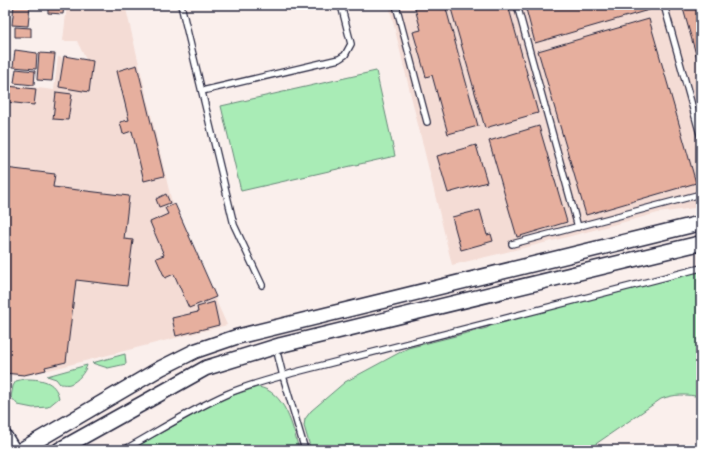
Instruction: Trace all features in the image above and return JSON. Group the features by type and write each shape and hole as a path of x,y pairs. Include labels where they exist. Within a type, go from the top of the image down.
{"street":[{"path":"21,450 161,368 195,351 236,337 701,223"},
{"path":"59,450 206,368 233,359 281,345 701,243"},
{"path":"5,437 13,450"}],"lane":[{"path":"181,5 234,225 262,285"},
{"path":"202,91 339,60 345,55 351,44 341,5"},
{"path":"396,5 427,122"},
{"path":"517,5 578,227"},
{"path":"664,5 701,138"},
{"path":"512,244 701,194"},
{"path":"124,450 202,406 229,394 283,376 701,268"},
{"path":"278,356 305,450"}],"shaded area":[{"path":"67,5 125,5 172,203 227,325 25,376 5,375 5,84 54,90 58,57 87,62 77,41 63,41"},
{"path":"389,5 701,5 701,207 658,213 452,265"}],"green space":[{"path":"376,71 395,156 241,191 221,106"},
{"path":"701,270 701,397 681,395 661,399 587,450 311,450 304,426 305,419 311,411 345,382 408,348 487,328 494,323"},
{"path":"125,354 126,364 108,368 92,363"},
{"path":"87,365 81,376 73,383 60,384 56,379 47,376"},
{"path":"36,379 50,384 54,387 59,398 48,407 33,408 18,405 11,397 13,386 16,381"},
{"path":"258,387 275,395 281,403 291,421 299,450 130,450 224,398"}],"building":[{"path":"14,5 30,5 28,26 12,25"},
{"path":"41,5 64,5 63,14 48,13 48,8 41,8"},
{"path":"414,5 445,5 478,126 448,134 432,75 426,77 413,32 421,30"},
{"path":"450,5 508,5 538,113 485,128"},
{"path":"525,5 650,5 652,9 535,43"},
{"path":"682,5 701,5 701,72"},
{"path":"649,19 696,183 586,215 538,51"},
{"path":"15,27 31,28 31,37 15,37"},
{"path":"15,50 37,53 36,69 13,67"},
{"path":"39,53 55,54 52,81 37,80"},
{"path":"64,56 93,61 89,92 59,87"},
{"path":"137,65 164,176 144,181 132,131 123,134 120,122 129,120 117,71"},
{"path":"16,69 35,71 34,85 14,83"},
{"path":"7,86 36,89 34,105 6,102"},
{"path":"56,92 72,94 68,120 53,119"},
{"path":"539,126 567,222 517,237 489,141"},
{"path":"476,145 487,182 448,193 437,156"},
{"path":"5,168 55,174 53,187 129,196 124,239 133,240 127,286 76,280 66,362 45,367 46,370 24,375 5,373"},
{"path":"166,194 170,203 159,207 156,199"},
{"path":"175,204 216,297 189,308 174,274 165,278 156,258 164,255 150,222 168,214 165,208"},
{"path":"480,210 487,235 491,234 493,241 461,250 452,217"},
{"path":"214,302 219,325 176,336 172,318 198,312 197,307"}]}
